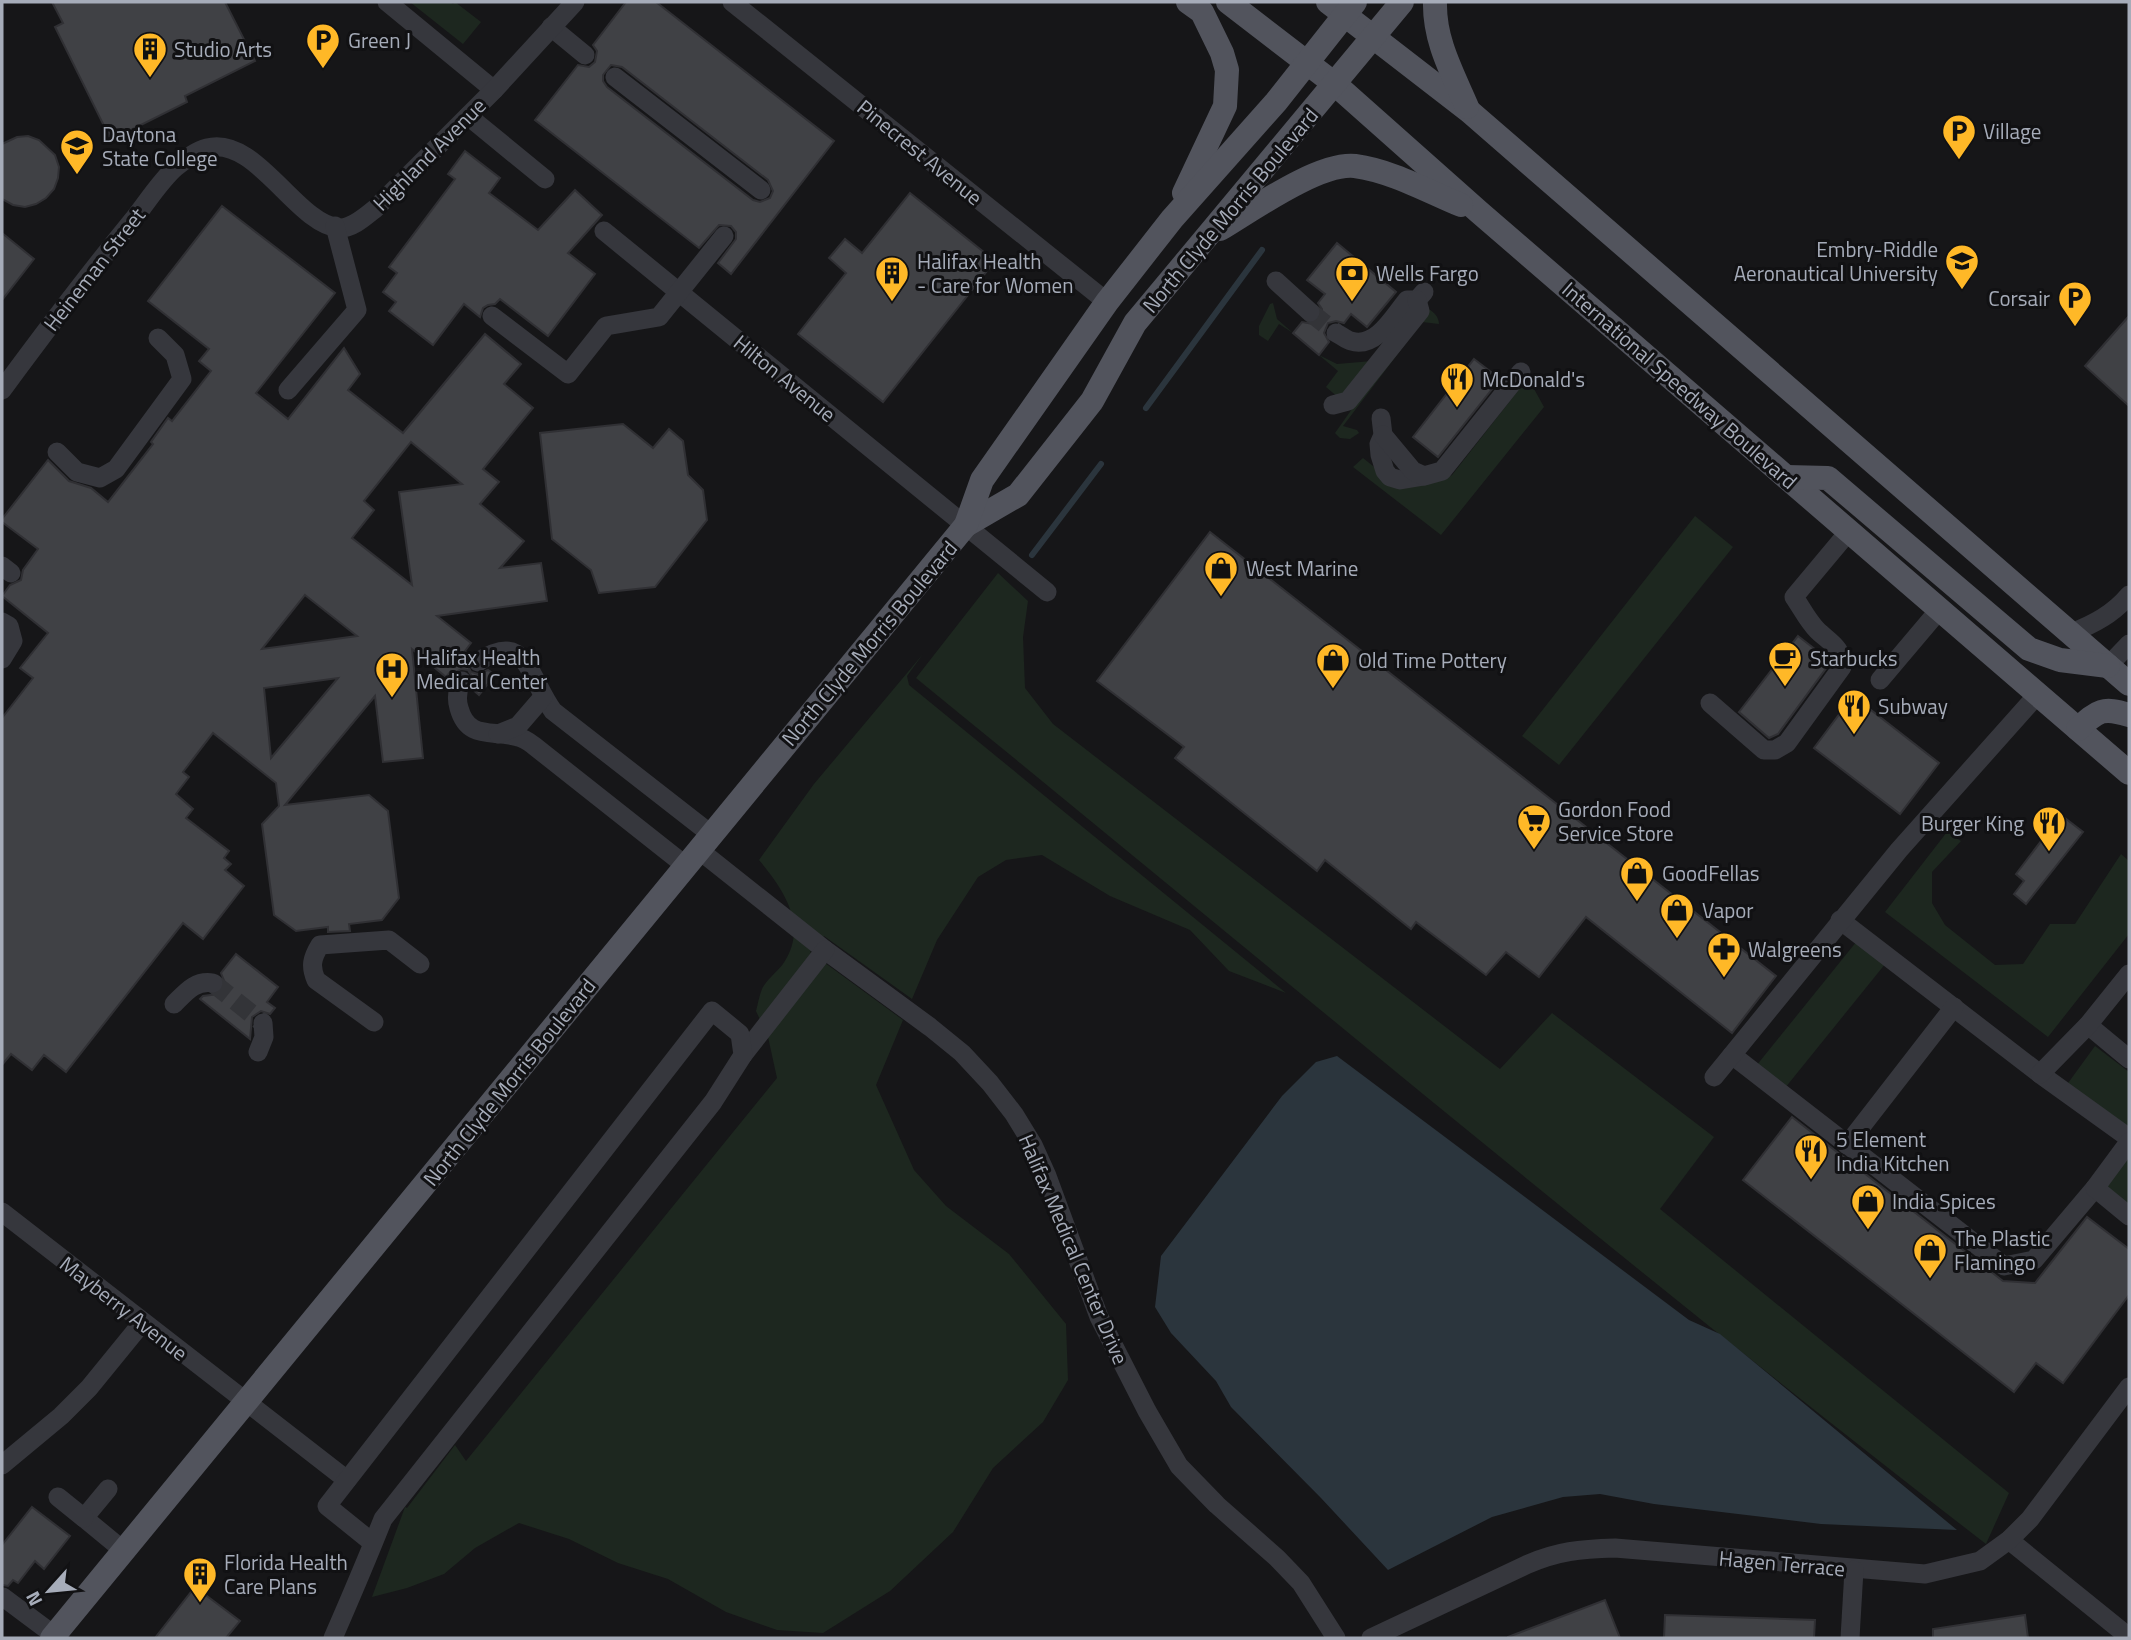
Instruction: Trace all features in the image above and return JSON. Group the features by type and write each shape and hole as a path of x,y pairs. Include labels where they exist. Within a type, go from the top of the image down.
{"main road":[{"path":"1172,219 1225,106 1227,70 1222,52 1202,12 1188,2"},
{"name":"International Speedway Boulevard","path":"1228,2 1336,85 1479,212 2129,773"},
{"name":"North Clyde Morris Boulevard","path":"966,525 1018,495 1092,401 1135,323 1204,238 1336,85 1402,2"},
{"path":"1435,2 1434,20 1440,43 1469,111"},
{"path":"1343,6 1374,36 1469,111 2129,684"},
{"name":"North Clyde Morris Boulevard","path":"57,1635 966,525 982,480 1107,302 1172,219 1307,64 1343,6"},
{"path":"1204,238 1312,174 1352,165 1383,172 1479,212"},
{"path":"1787,477 1828,478 2029,649 2060,660 2108,666"},
{"path":"2078,729 2093,714 2108,709 2129,715"}],"street":[{"path":"387,2 494,90"},
{"name":"Highland Avenue","path":"335,226 341,228 359,221 376,208 494,90 575,2"},
{"name":"Pinecrest Avenue","path":"732,2 1107,302"},
{"path":"551,27 585,55"},
{"path":"615,77 761,190"},
{"path":"468,116 545,178"},
{"name":"Heineman Street","path":"2,390 87,276 174,169 193,154 209,147 229,147 245,155 322,223 335,226"},
{"path":"288,390 358,310 335,226"},
{"name":"Hilton Avenue","path":"604,231 1047,592"},
{"path":"492,316 568,374 606,326 659,317 724,236"},
{"path":"1276,281 1310,312"},
{"path":"1333,405 1348,401 1420,311 1421,295 1407,300 1382,332 1367,341 1353,342 1336,333"},
{"path":"57,452 77,472 100,478 116,469 182,379 175,355 158,338"},
{"path":"1382,427 1413,471 1424,476 1442,471 1521,372"},
{"path":"1710,703 1764,750 1775,750 1787,743 1842,667 1843,659 1834,644 1816,629 1794,597 1850,530"},
{"path":"2071,633 2096,623 2119,607 2129,595"},
{"path":"1880,680 1940,609"},
{"path":"2,622 9,626 13,641 2,659"},
{"path":"2108,666 2129,644"},
{"path":"478,662 492,652 506,649 516,651 553,710 699,850"},
{"path":"462,681 457,701 466,725 478,732 519,737 699,850"},
{"path":"1714,1077 1899,850 2038,694"},
{"path":"497,734 518,726 543,697"},
{"name":"Halifax Medical Center Drive","path":"699,850 825,950 905,1007 962,1053 990,1083 1014,1114 1047,1177 1100,1317 1147,1411 1180,1466 1217,1505 1301,1583 1336,1638"},
{"path":"1732,1055 2004,1266 2034,1260 2095,1188 2129,1140 1840,920"},
{"path":"374,1022 316,980 312,971 312,957 320,945 389,940 420,964"},
{"path":"333,1638 383,1519 713,1102 743,1055 825,950"},
{"path":"2040,1074 2088,1025 2129,974"},
{"path":"174,1004 190,987 205,982 213,983"},
{"path":"1847,1145 1954,1007"},
{"path":"373,1543 327,1506 346,1480 712,1011 740,1034 743,1055"},
{"path":"258,1052 264,1037 263,1023"},
{"path":"2088,1025 2129,1059"},
{"path":"2095,1188 2129,1216"},
{"name":"Mayberry Avenue","path":"2,1212 346,1480"},
{"path":"2,1465 89,1388 142,1323"},
{"name":"Hagen Terrace","path":"1371,1638 1546,1556 1571,1549 1615,1548 1925,1574 1980,1561 2009,1540 2038,1510 2129,1387"},
{"path":"84,1518 108,1489"},
{"path":"58,1497 124,1551"},
{"path":"2009,1540 2129,1637"},
{"path":"1850,1638 1854,1570"},
{"path":"4,1597 57,1635"}],"shaded area":[{"path":"410,2 455,2 481,22 463,44"},
{"path":"1273,303 1277,319 1293,333 1279,324 1268,341 1259,335 1259,326"},
{"path":"1418,303 1435,314 1439,324 1422,322 1343,426 1359,433 1350,439 1340,438 1335,433 1352,409 1326,387 1338,371 1319,355 1337,364 1372,361"},
{"path":"1528,378 1544,407 1441,535 1353,467 1363,458 1378,470 1441,481 1452,475"},
{"path":"1695,516 1733,547 1559,765 1522,736"},
{"path":"998,573 1028,601 1023,637 1025,688 1053,724 1500,1069 1552,1013 1714,1137 1660,1209 2009,1493 1986,1544 1582,1223 916,678"},
{"path":"923,654 907,676 909,685 1286,993 1229,971 1190,930 1110,896 1042,855 1006,860 978,877 937,940 912,999 824,936 810,952 903,1020 876,1085 914,1170 946,1206 1009,1254 1066,1324 1068,1380 1043,1422 993,1468 953,1532 890,1591 823,1633 777,1630 726,1612 668,1579 618,1563 569,1539 519,1523 475,1548 444,1574 372,1597 405,1507 407,1508 455,1445 466,1461 777,1078 768,1037 756,1011 764,986 783,964 790,950 794,936 793,922 784,896 759,860 814,784"},
{"path":"1947,832 1961,841 1932,872 1932,903 1945,925 1995,965 2023,964 2050,924 2075,924 2121,854 2129,861 2129,934 2048,1037 1885,912"},
{"path":"1861,936 1890,958 1781,1093 1752,1071"},
{"path":"2095,1046 2129,1072 2129,1138 2063,1090"},
{"path":"1337,1056 1689,1320 1720,1334 1957,1530 1821,1524 1654,1504 1600,1494 1563,1497 1492,1517 1388,1570 1231,1407 1216,1381 1171,1333 1155,1307 1161,1256 1282,1096 1316,1062"},
{"path":"2129,1142 2129,1216 2095,1188"}],"building":[{"name":"Studio Arts","path":"52,2 225,2 255,61 185,96 187,102 111,140 55,27 63,23"},
{"path":"626,2 656,2 834,141 731,274 718,263 736,239 736,232 731,226 719,225 699,248 535,120 578,65 589,67 595,62 597,51 593,45","holes":["611,65 622,67 768,180 773,191 770,198 760,202 753,200 607,87 603,75"]},
{"path":"28,136 39,140 55,155 59,167 54,189 46,198 25,207 2,199 2,144 17,137"},
{"path":"465,151 500,178 489,193 538,230 575,190 602,215 568,253 595,274 548,336 500,299 483,308 480,317 464,304 433,345 389,311 396,302 383,292 397,273 389,267 455,179 448,174"},
{"name":"Halifax Health - Care for Women","path":"910,193 995,261 883,402 798,334 846,273 829,258 845,239 862,253"},
{"name":"Halifax Health Medical Center","path":"222,206 335,293 256,393 288,419 344,348 360,374 348,390 403,433 485,334 521,364 504,384 533,408 483,469 499,482 480,504 524,541 500,568 541,563 547,601 437,616 471,643 465,651 469,654 466,662 471,672 478,674 488,670 495,675 479,695 472,689 474,680 468,670 461,669 453,674 450,672 446,677 412,649 423,758 383,762 375,696 285,805 369,795 388,811 399,898 382,920 349,924 350,931 328,932 328,927 296,931 274,915 262,824 279,806 276,783 213,733 183,772 189,777 176,794 193,809 186,818 229,851 224,858 231,864 225,870 244,886 203,939 183,923 66,1072 44,1055 32,1070 11,1054 2,1065 2,718 33,678 20,668 48,633 2,596 10,585 21,580 23,570 38,549 2,522 2,519 48,460 69,481 91,488 108,502 153,444 151,442 168,418 172,421 211,371 199,361 209,349 148,301","holes":["411,442 462,484 399,492 412,585 352,538 374,510 364,501","305,595 357,636 262,649","338,678 271,758 264,688"]},
{"path":"2,233 34,259 2,300"},
{"name":"Wells Fargo","path":"1337,243 1396,292 1367,327 1351,314 1344,323 1328,323 1324,333 1329,342 1319,355 1293,333 1302,322 1313,324 1322,315 1318,303 1325,294 1307,280"},
{"path":"2129,316 2129,406 2085,366"},
{"name":"McDonald's","path":"1474,359 1500,379 1438,457 1413,437"},
{"path":"623,424 653,448 669,429 683,441 688,475 703,490 707,520 655,587 599,593 591,570 552,539 540,433"},
{"path":"1210,532 1776,976 1732,1033 1586,917 1539,977 1506,952 1486,975 1416,922 1411,929 1325,860 1317,871 1175,758 1184,747 1097,681"},
{"name":"Starbucks","path":"1798,636 1830,663 1778,734 1769,738 1739,712"},
{"path":"1853,696 1939,763 1900,814 1814,748"},
{"name":"Burger King","path":"2061,815 2083,832 2026,904 2014,894 2024,881 2016,874"},
{"path":"236,954 278,987 267,1002 275,1008 270,1014 261,1011 252,1017 250,1039 200,999 223,990 225,983 221,973"},
{"path":"1792,1117 2003,1281 2035,1283 2087,1217 2129,1249 2129,1295 2063,1383 2036,1363 2014,1392 1743,1180"},
{"path":"32,1507 70,1536 44,1569 35,1561 18,1583 13,1580 8,1586 2,1585 2,1545"},
{"name":"Florida Health Care Plans","path":"195,1587 240,1621 226,1638 155,1638"},
{"path":"1605,1600 1620,1638 1508,1638 1508,1637"},
{"path":"1665,1615 1815,1620 1814,1638 1664,1638"},
{"path":"2025,1615 2028,1638 1933,1638 1933,1629"}],"waterway":[{"path":"1146,408 1262,250"},
{"path":"1032,555 1101,464"}],"tunnel":[{"path":"1310,312 1336,333"},
{"path":"213,983 263,1023"}],"place":[{"name":"Green J","path":"323,70"},
{"name":"Studio Arts","path":"150,79"},
{"name":"Village","path":"1959,161"},
{"name":"Daytona State College","path":"77,176"},
{"name":"Embry-Riddle Aeronautical University","path":"1962,291"},
{"name":"Halifax Health - Care for Women","path":"892,303"},
{"name":"Wells Fargo","path":"1352,303"},
{"name":"Corsair","path":"2075,328"},
{"name":"McDonald's","path":"1457,409"},
{"name":"West Marine","path":"1221,598"},
{"name":"Starbucks","path":"1785,688"},
{"name":"Old Time Pottery","path":"1333,690"},
{"name":"Halifax Health Medical Center","path":"392,699"},
{"name":"Subway","path":"1854,736"},
{"name":"Gordon Food Service Store","path":"1534,851"},
{"name":"Burger King","path":"2049,853"},
{"name":"GoodFellas","path":"1637,903"},
{"name":"Vapor","path":"1677,940"},
{"name":"Walgreens","path":"1724,979"},
{"name":"5 Element India Kitchen","path":"1811,1181"},
{"name":"India Spices","path":"1868,1231"},
{"name":"The Plastic Flamingo","path":"1930,1280"},
{"name":"Florida Health Care Plans","path":"200,1604"}]}
